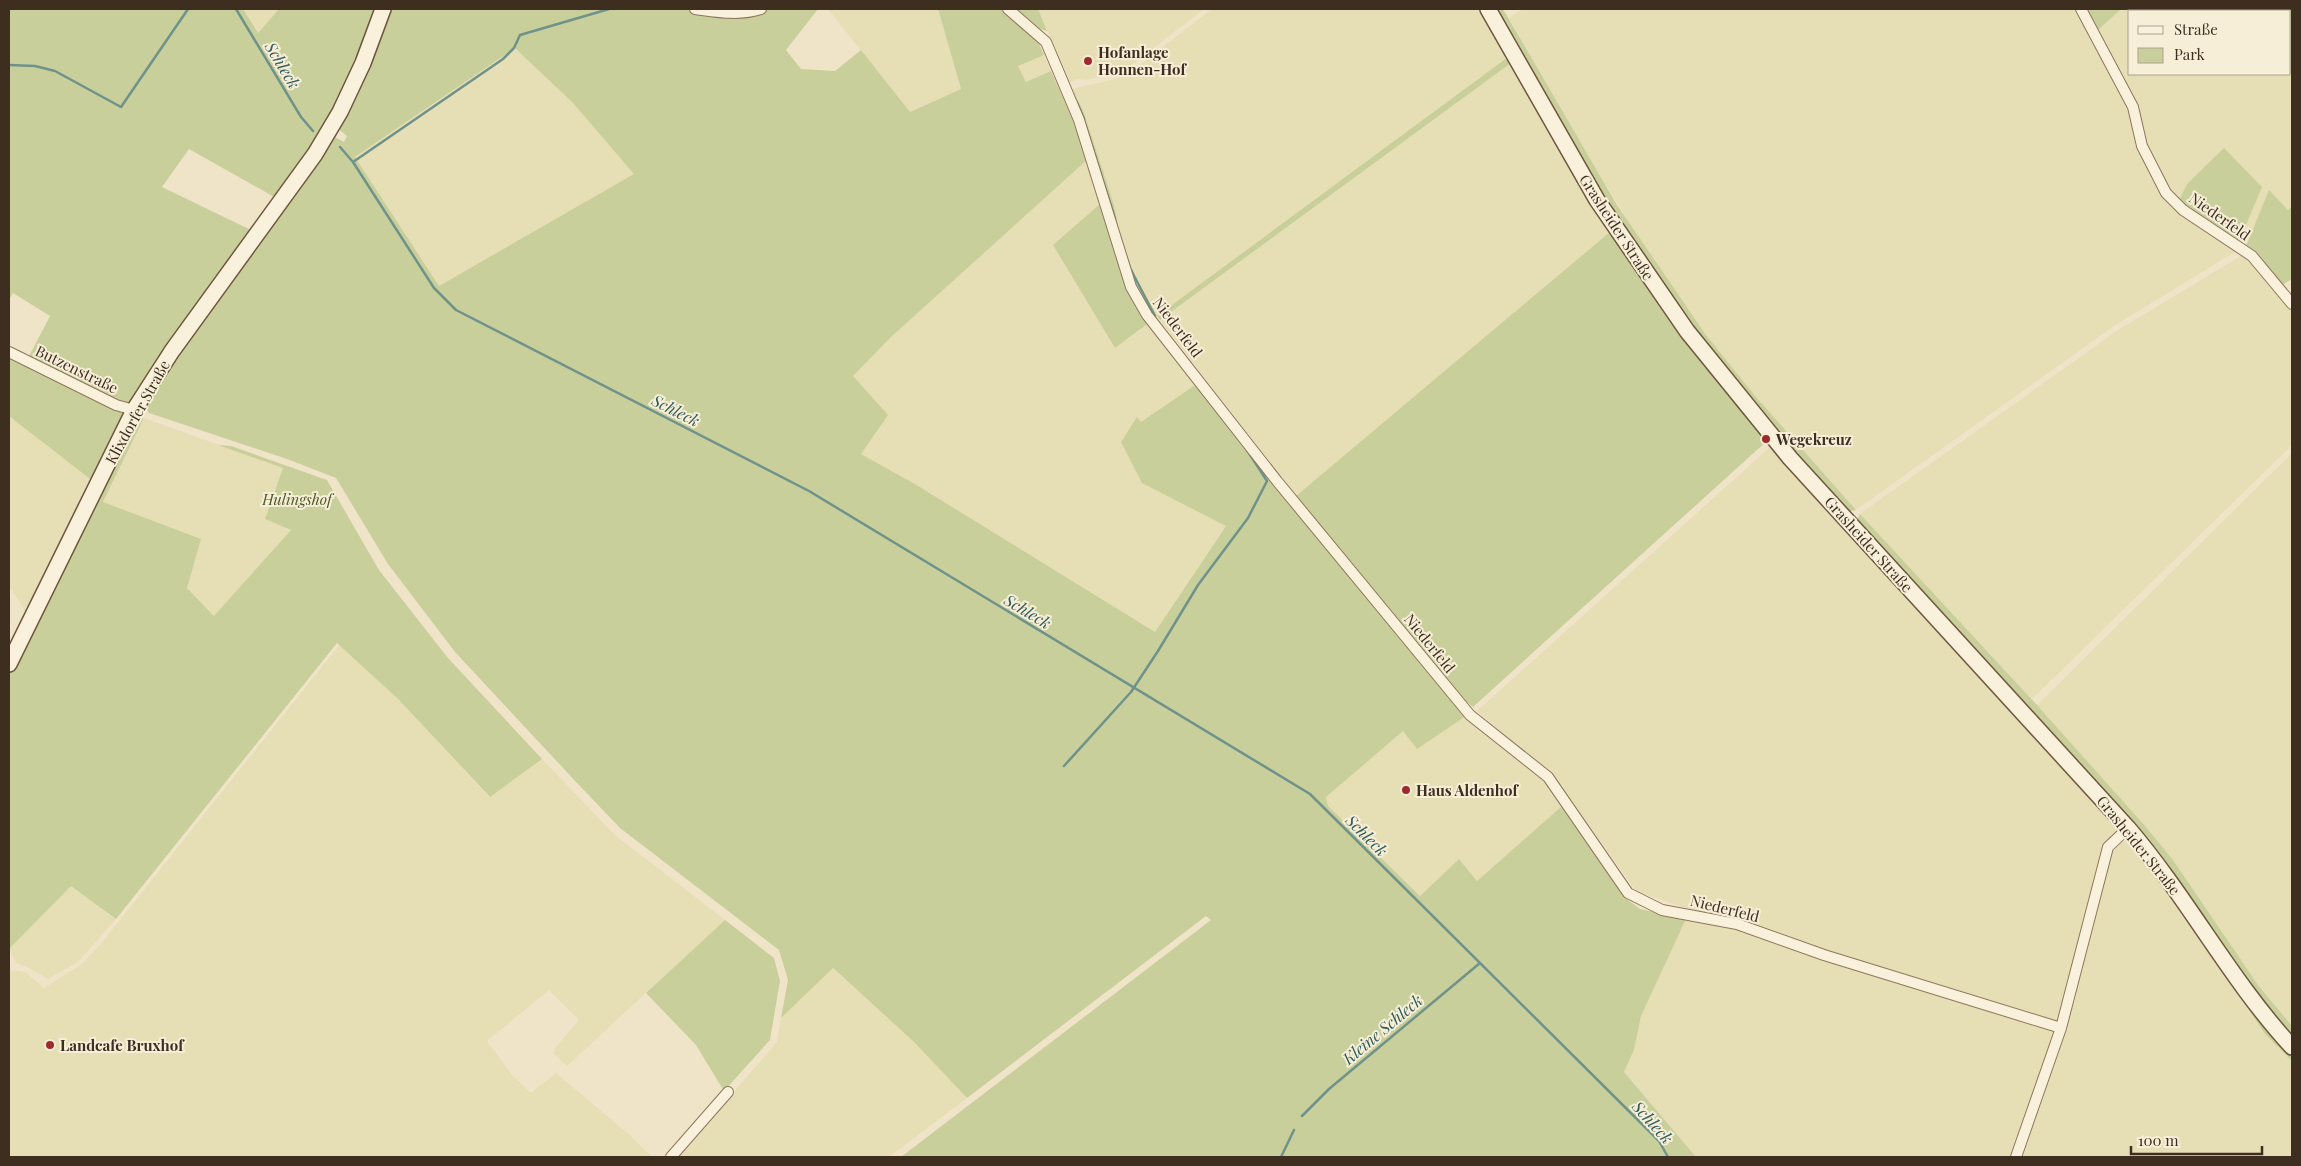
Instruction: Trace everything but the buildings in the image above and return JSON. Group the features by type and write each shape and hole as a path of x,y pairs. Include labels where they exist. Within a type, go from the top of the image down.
{"street":[{"name":"Klixdorfer Straße","path":"9,664 134,410 172,351 315,154 340,112 363,63 383,9"},
{"path":"696,9 726,14 761,9"},
{"name":"Niederfeld","path":"1008,9 1046,42 1079,120 1131,288 1147,315 1277,481 1470,715 1548,777 1628,893 1662,910 1737,924 1824,955 2061,1028"},
{"name":"Grasheider Straße","path":"1488,9 1597,200 1687,331 1790,458 2128,828 2169,879 2252,1001 2292,1047"},
{"name":"Niederfeld","path":"2081,9 2133,107 2142,146 2166,192 2183,210 2252,256 2292,304"},
{"name":"Butzenstraße","path":"9,352 116,406 134,410"},
{"path":"2016,1157 2061,1028 2108,847 2128,828"},
{"path":"671,1157 728,1092"}],"shaded area":[{"path":"243,9 279,9 258,33"},
{"path":"828,9 938,9 961,89 910,112"},
{"path":"1038,9 1204,9 1130,66 1111,75 1086,80 1078,79 1069,83"},
{"path":"1212,9 1481,9 1508,57 1157,316 1138,282 1121,241 1114,205 1083,110 1072,89 1115,79 1133,70"},
{"path":"1522,9 2077,9 2130,107 2163,193 2238,250 2114,326 1856,510 1756,397 1706,335 1640,240 1576,137 1509,18"},
{"path":"2121,9 2227,9 2128,10 2128,75 2291,74 2292,206 2288,210 2269,191 2246,246 2179,201 2169,191 2156,169 2097,31"},
{"path":"516,48 573,103 635,174 439,286 355,157"},
{"path":"1044,55 1051,71 1026,82 1018,65"},
{"path":"1511,63 1592,206 1611,232 1296,496 1160,320"},
{"path":"1087,160 1100,204 1053,245 1115,348 1150,322 1198,383 1141,423 1137,417 1121,442 1226,526 1155,632 915,484 861,454 853,376 891,337"},
{"path":"2244,254 2292,307 2292,445 2032,699 1860,514 2118,330"},
{"path":"9,416 90,479 25,611 9,585"},
{"name":"Hulingshof","path":"144,418 283,468 265,519 291,530 215,616 187,588 201,539 103,503"},
{"path":"1770,447 2120,831 2114,837 2060,1023 1822,949 1737,918 1691,910 1636,891 1553,775 1477,711"},
{"path":"2292,453 2292,1026 2249,973 2173,860 2037,705"},
{"path":"340,644 398,699 489,797 542,759 615,835 725,920 567,1066 554,1054 555,1048 579,1020 549,990 487,1041 512,1075 531,1093 556,1073 632,1137 652,1157 9,1157 9,970 25,972 44,988 82,964 100,945"},
{"name":"Haus Aldenhof","path":"1466,716 1544,780 1562,806 1477,881 1459,859 1420,896 1328,806 1325,797 1403,730"},
{"path":"2128,840 2176,901 2265,1034 2292,1061 2292,1157 2019,1157 2111,850 2116,844"},
{"path":"71,885 116,919 78,962 48,979 27,967 17,964 9,949"},
{"path":"1686,919 1736,928 2058,1031 2012,1157 1696,1157 1624,1072 1634,1050 1641,1016"},
{"path":"832,968 915,1043 967,1098 889,1157 675,1157 777,1042 781,1018"}],"green space":[{"path":"9,9 243,9 258,33 279,9 378,9 371,31 324,131 344,142 347,136 336,127 388,9 681,9 726,16 751,15 770,9 818,9 786,50 801,69 835,71 861,50 910,112 961,89 938,9 1001,9 1037,39 1044,55 1018,66 1026,82 1051,71 1072,118 1087,160 891,337 853,376 888,415 861,454 915,484 1155,632 1226,526 1142,483 1121,442 1137,417 1141,422 1198,383 1245,442 1267,476 1466,716 1417,749 1403,731 1326,797 1328,806 1420,896 1459,859 1477,881 1562,806 1623,896 1640,909 1686,919 1641,1016 1634,1050 1624,1072 1696,1157 901,1157 1211,920 1206,916 967,1098 915,1043 833,968 781,1018 788,980 779,950 620,828 577,783 455,652 388,564 336,478 287,459 149,413 142,405 125,405 29,356 50,316 13,293 9,300","holes":["515,48 573,103 634,174 439,286 355,157","189,149 276,198 251,230 162,187"]},
{"path":"1014,9 1038,9 1047,31 1037,28"},
{"path":"1481,9 1485,9 1580,177 1768,440 1473,707 1457,694 1296,496 1610,232 1592,206 1511,63 1160,320 1157,316 1508,57"},
{"path":"1492,9 1503,9 1617,205 1706,335 1756,397 1856,510 1847,512 1738,392 1608,211"},
{"path":"2085,9 2121,9 2097,31"},
{"path":"2292,9 2292,76 2291,10 2228,10"},
{"path":"1072,89 1083,110 1114,205 1121,241 1138,282 1157,316 1153,318 1135,285 1068,90"},
{"path":"2224,148 2262,187 2240,239 2235,241 2179,201 2187,184"},
{"path":"2269,190 2288,210 2292,206 2292,279 2282,285 2246,246"},
{"path":"1100,204 1129,288 1150,322 1115,348 1053,245"},
{"path":"9,355 122,412 125,418 9,654 9,644 90,479 9,416"},
{"path":"144,418 103,502 201,539 187,588 214,616 291,530 265,519 283,468 218,445 231,446 327,480 379,570 448,658 542,759 490,797 398,699 337,643 116,919 71,886 9,949 9,676 132,423"},
{"path":"1860,514 2037,705 2146,827 2173,860 2258,985 2292,1026 2292,1041 2273,1020 2175,880 1855,524"},
{"path":"2176,901 2292,1052 2292,1061 2265,1034"},
{"path":"725,920 774,958 780,981 770,1040 724,1091 696,1045 646,993"}],"waterway":[{"path":"9,65 35,66 55,71 121,107 188,9"},
{"name":"Schleck","path":"236,9 301,117 313,131"},
{"path":"353,162 503,59 514,48 520,35 609,9"},
{"path":"1077,103 1084,119"},
{"path":"1086,127 1115,219"},
{"name":"Schleck","path":"340,147 353,162 434,288 456,310 809,491 1310,794 1659,1141 1668,1157"},
{"path":"1131,270 1155,316"},
{"path":"1064,766 1131,692 1198,585 1248,518 1267,481 1247,450"},
{"name":"Kleine Schleck","path":"1302,1116 1329,1089 1480,963"},
{"name":"Kleine Schleck","path":"1281,1157 1294,1130"}],"place":[{"name":"Hofanlage Honnen-Hof","path":"1088,61"},
{"name":"Wegekreuz","path":"1766,439"},
{"name":"Haus Aldenhof","path":"1406,790"},
{"name":"Landcafe Bruxhof","path":"50,1045"}]}
